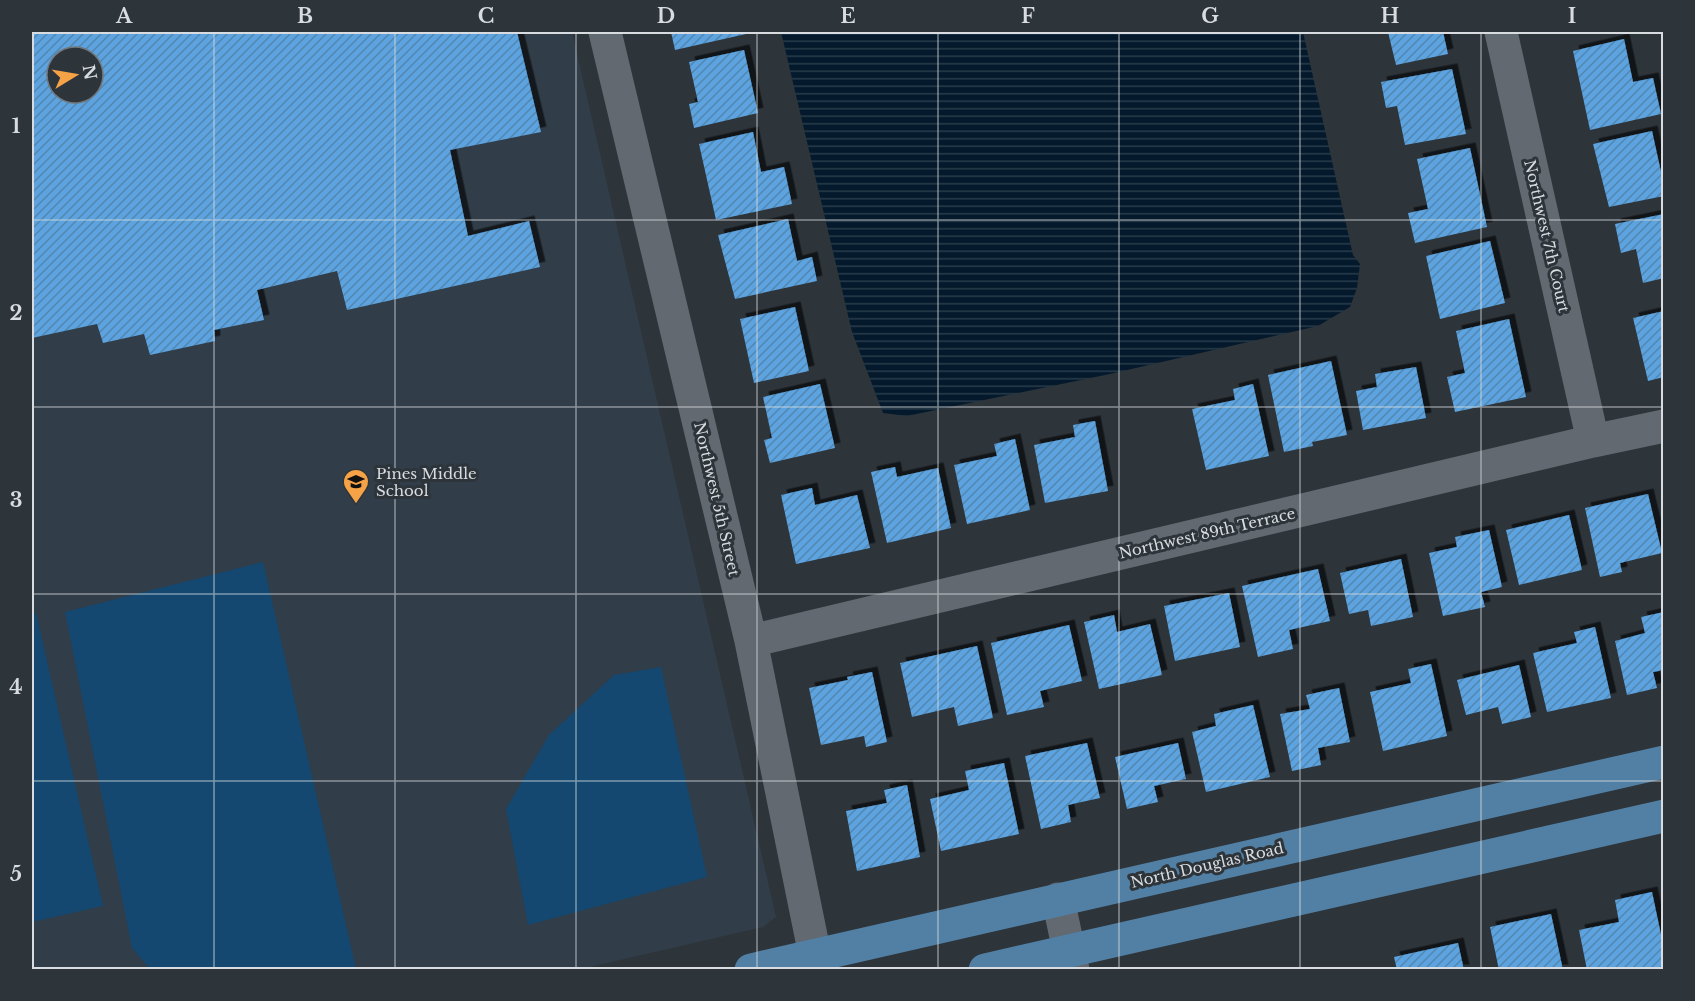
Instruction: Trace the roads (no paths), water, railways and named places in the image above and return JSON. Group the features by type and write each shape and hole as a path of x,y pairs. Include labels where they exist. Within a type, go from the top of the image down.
{"main road":[{"name":"North Douglas Road","path":"752,969 816,962 1058,899 1664,762"},
{"path":"985,969 1071,960 1664,816"}],"street":[{"name":"Northwest 5th Street","path":"605,32 751,641 816,962"},
{"name":"Northwest 7th Court","path":"1501,32 1593,441"},
{"name":"Northwest 89th Terrace","path":"751,641 1664,426"},
{"path":"1058,899 1071,960"}],"place":[{"name":"Pines Middle School","path":"356,505"}]}
